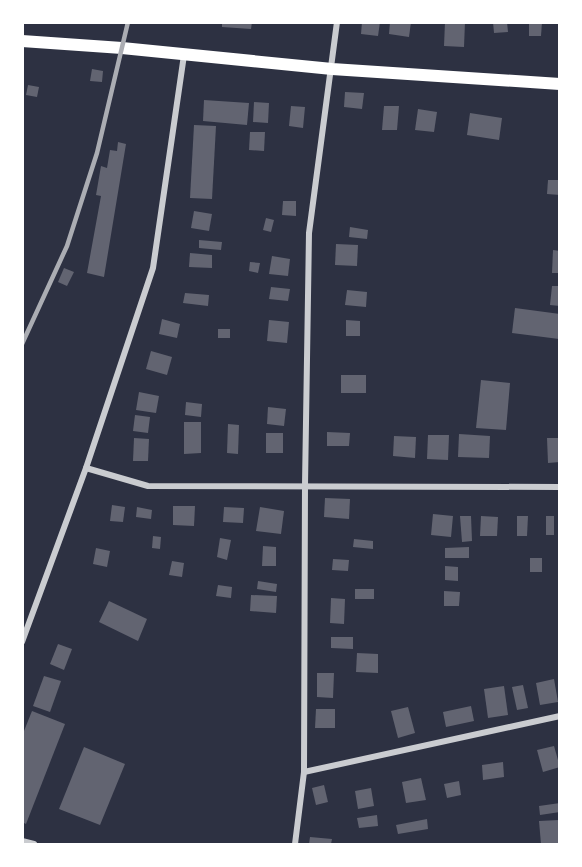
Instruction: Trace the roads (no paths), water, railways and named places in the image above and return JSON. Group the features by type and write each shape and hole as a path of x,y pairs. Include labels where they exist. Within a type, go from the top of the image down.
{"main road":[{"path":"22,41 332,69 560,84"}],"street":[{"path":"295,844 304,772 309,233 337,22"},
{"path":"22,642 86,468 153,268 184,55"},
{"path":"86,468 148,486 560,487"},
{"path":"304,772 560,716"},
{"path":"22,841 34,844"}],"railway":[{"path":"22,344 67,246 97,153 128,22"}]}
